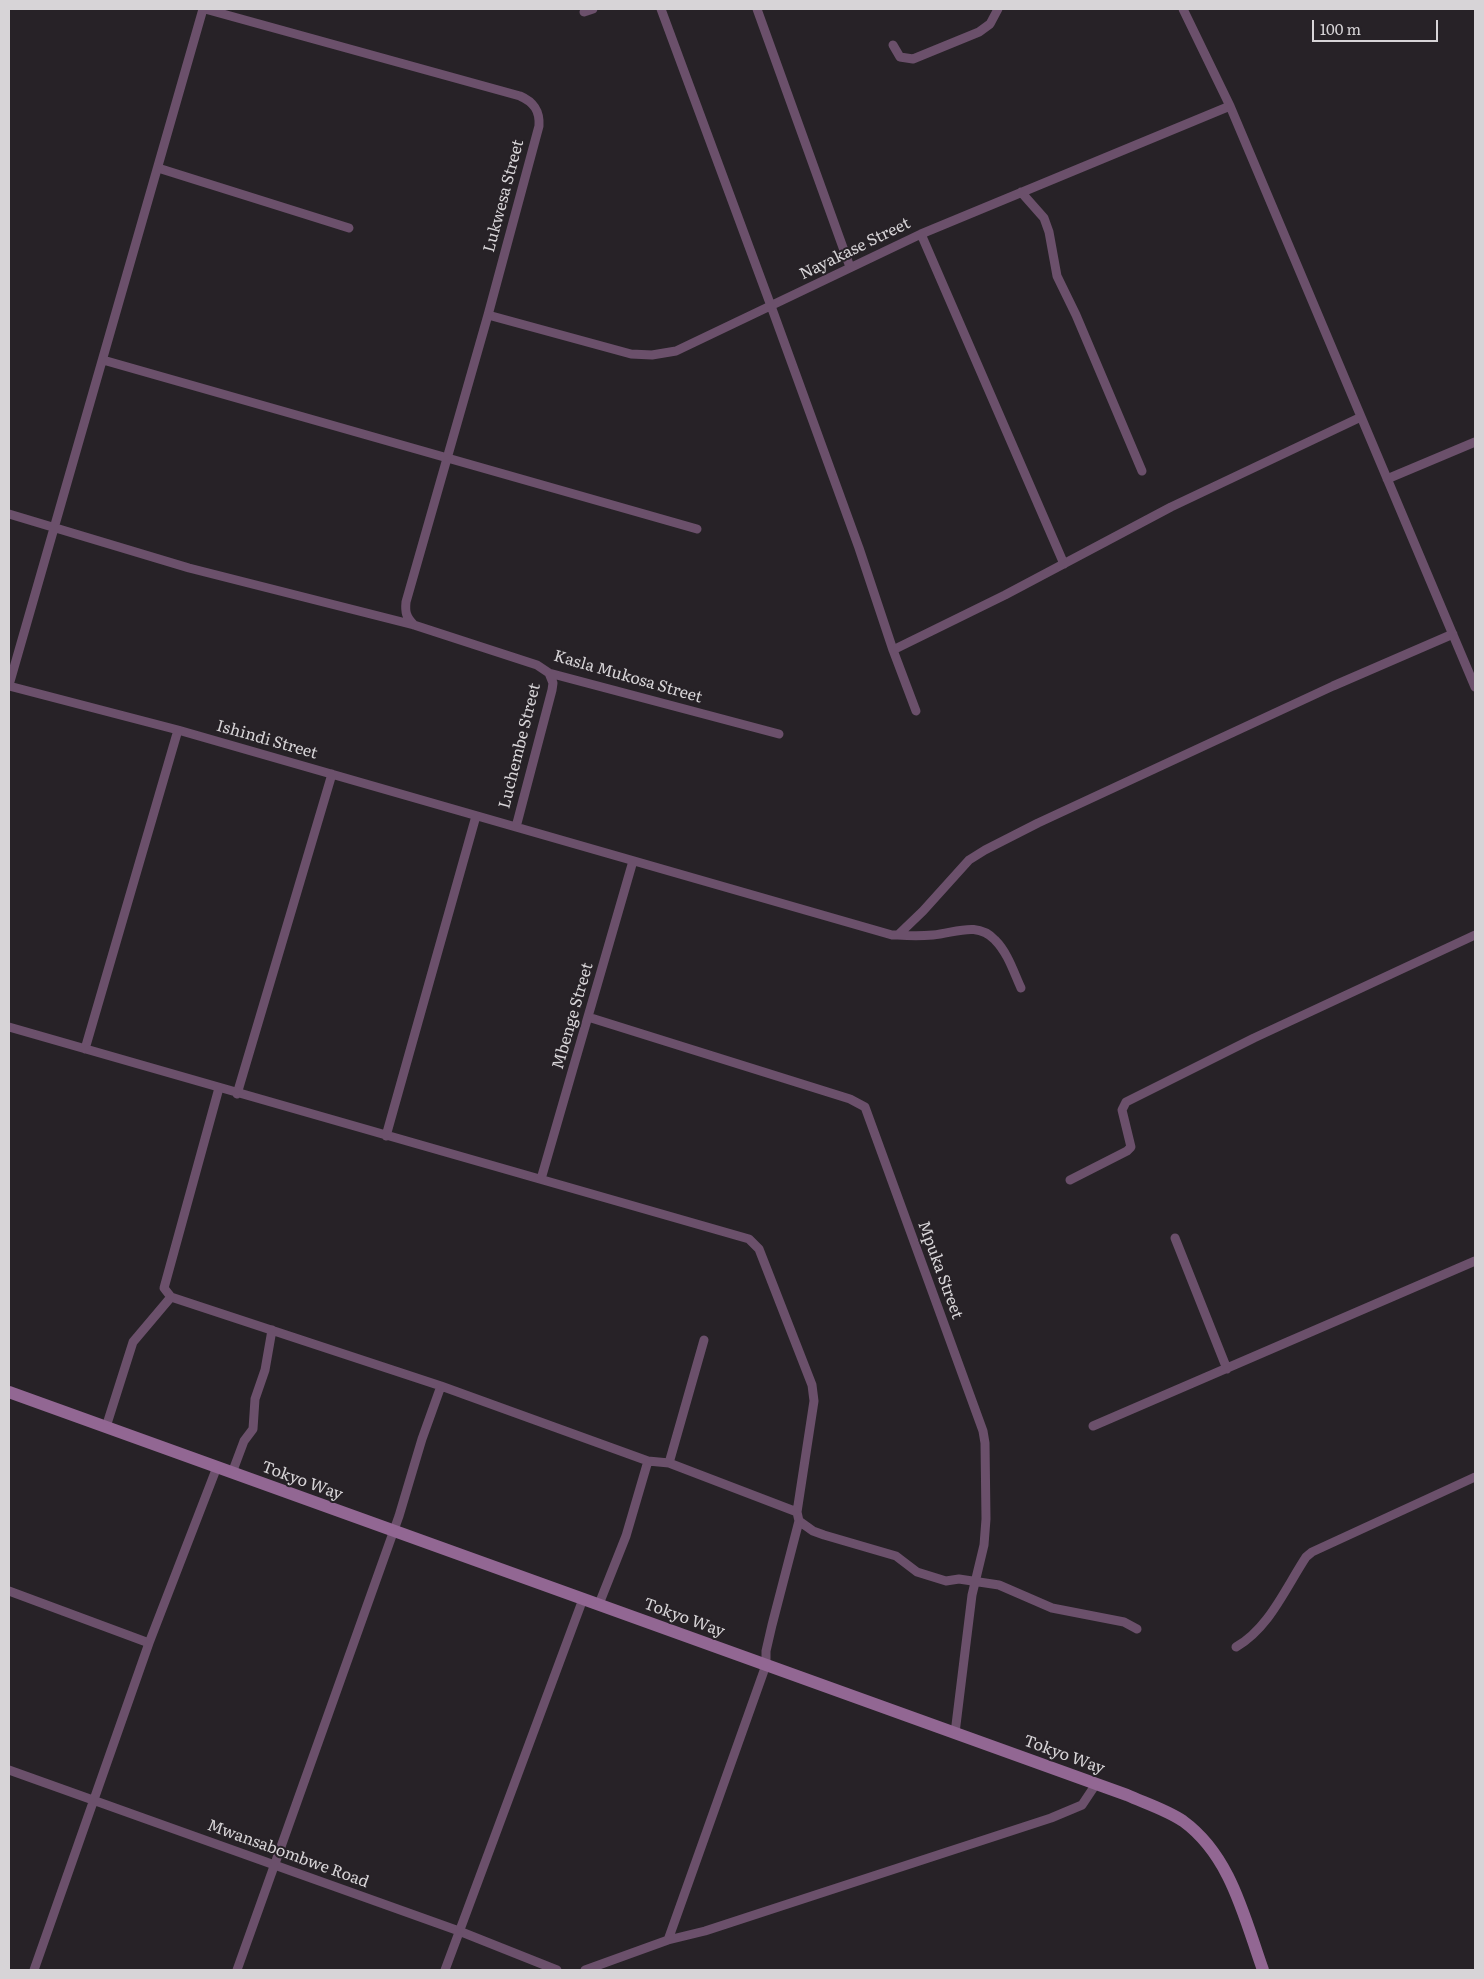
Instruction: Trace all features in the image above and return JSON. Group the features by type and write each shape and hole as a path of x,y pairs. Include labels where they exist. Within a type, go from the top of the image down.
{"street":[{"path":"9,686 204,9"},
{"name":"Lukwesa Street","path":"204,9 520,96 528,99 536,108 539,116 539,126 488,315 406,602 405,612 414,625"},
{"path":"584,12 594,9"},
{"path":"661,9 859,548 893,650 916,711"},
{"path":"757,9 850,267"},
{"path":"893,45 900,57 913,59 985,29 998,9"},
{"path":"1183,9 1230,106 1475,687"},
{"name":"Nayakase Street","path":"488,315 642,356 676,351 921,234 1230,106"},
{"path":"158,168 350,228"},
{"path":"1021,192 1044,218 1049,232 1057,276 1076,315 1142,471"},
{"path":"921,234 1064,564"},
{"path":"103,360 697,530"},
{"path":"893,650 1064,564 1171,507 1361,417"},
{"path":"1387,479 1475,442"},
{"name":"Kasla Mukosa Street","path":"9,514 189,568 414,625 537,665 549,672 779,734"},
{"path":"898,935 923,911 969,860 985,850 1038,823 1333,686 1453,634"},
{"name":"Luchembe Street","path":"516,827 552,690 549,672"},
{"name":"Ishindi Street","path":"9,686 178,730 892,934 935,935 973,928 986,932 996,941 1004,952 1021,988"},
{"path":"84,1049 178,730"},
{"path":"237,1094 332,774"},
{"path":"386,1136 476,816"},
{"name":"Mbenge Street","path":"541,1179 634,861"},
{"path":"1070,1180 1127,1151 1131,1147 1122,1110 1126,1102 1254,1038 1475,936"},
{"name":"Mpuka Street","path":"588,1017 850,1099 865,1107 983,1431 986,1468 984,1545 975,1582 955,1733"},
{"path":"9,1027 237,1094 749,1239 757,1245 812,1385 814,1401 798,1516 766,1651 766,1665 668,1940"},
{"path":"219,1088 164,1288 171,1297 441,1386 648,1461 669,1463 798,1516 813,1530 824,1535 896,1556 918,1572 946,1581 959,1579 1007,1587 1052,1608 1124,1622 1136,1629"},
{"path":"1175,1238 1227,1369"},
{"path":"1093,1426 1475,1261"},
{"path":"106,1427 133,1342 171,1297"},
{"path":"232,1473 244,1441 253,1430 255,1399 265,1370 272,1330"},
{"path":"669,1463 704,1340"},
{"path":"237,1970 393,1532 441,1386"},
{"name":"Tokyo Way","path":"9,1392 1127,1795 1181,1820 1215,1853 1233,1885 1263,1970"},
{"path":"599,1604 626,1536 648,1461"},
{"path":"34,1970 149,1643 217,1467"},
{"path":"1236,1647 1246,1642 1266,1621 1300,1566 1312,1552 1475,1477"},
{"path":"9,1592 149,1643"},
{"path":"445,1970 583,1599"},
{"name":"Mwansabombwe Road","path":"9,1770 459,1931 557,1970"},
{"path":"585,1970 668,1940 705,1931 1052,1818 1082,1805 1096,1784"}]}
